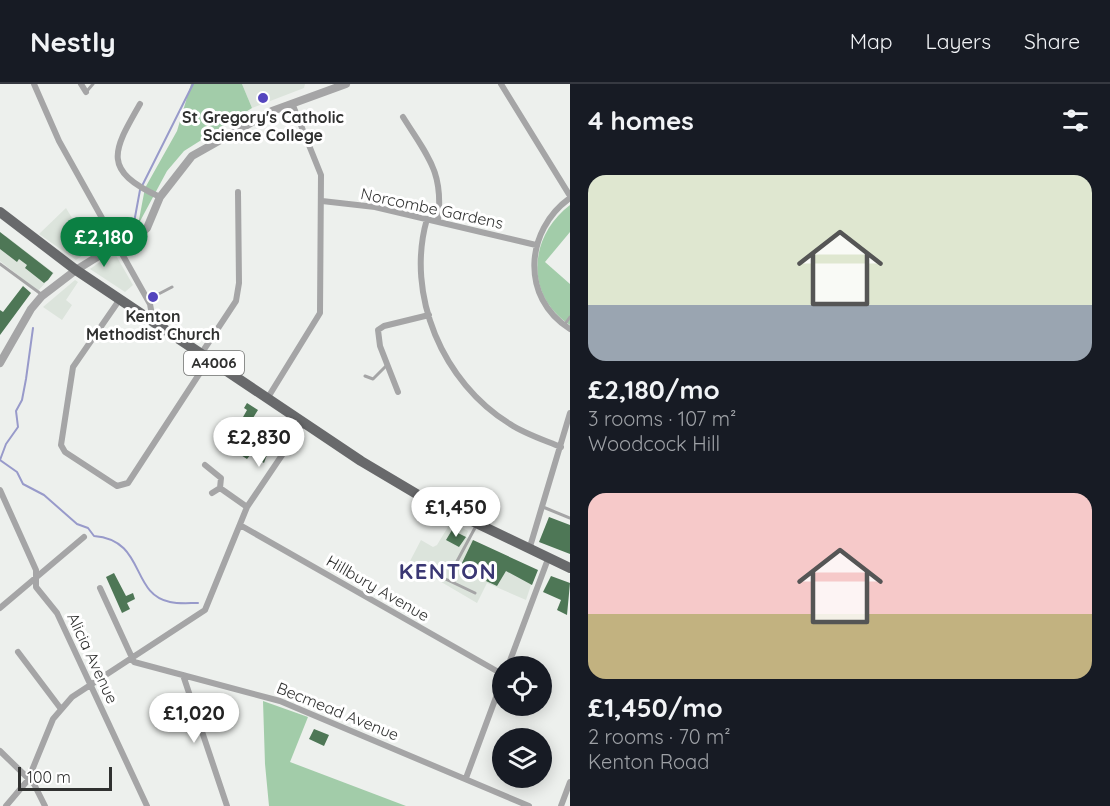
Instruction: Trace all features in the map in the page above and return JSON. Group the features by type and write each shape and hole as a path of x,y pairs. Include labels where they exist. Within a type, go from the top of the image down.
{"main road":[{"name":"A4006","path":"0,212 76,270 303,424 400,485 477,525 570,568"}],"street":[{"path":"33,84 59,141 147,300 153,314 153,322"},
{"path":"81,84 86,92"},
{"path":"0,363 31,309 42,296 76,270 118,244 137,237 147,228 160,198 186,162 201,149 239,127 324,88 346,84"},
{"path":"501,84 570,197 554,211 536,245 533,263 538,289 551,313 570,329"},
{"path":"267,399 270,390 320,313 321,175 292,103"},
{"path":"140,104 119,140 117,152 123,171 160,198"},
{"path":"404,117 436,172 441,197 438,221"},
{"path":"120,299 73,368 61,444 65,452 117,486 123,487 128,483 205,357 236,301 239,283 238,192"},
{"name":"Norcombe Gardens","path":"322,201 375,207 536,245"},
{"path":"427,219 421,265 421,290 429,315 450,362 463,384 481,403 512,426 561,447"},
{"path":"398,392 380,345 378,330 384,326 429,315"},
{"path":"529,550 570,413"},
{"path":"6,806 28,780 53,719 61,709 91,683 205,610 247,507 303,424"},
{"path":"205,465 220,478 220,488"},
{"path":"220,488 247,507"},
{"path":"212,492 220,488"},
{"name":"Alicia Avenue","path":"0,490 36,570 36,587 57,613 147,806"},
{"name":"Hillbury Avenue","path":"240,525 492,668"},
{"path":"0,608 84,537"},
{"path":"512,656 548,559"},
{"path":"100,588 132,658"},
{"path":"18,651 61,709"},
{"name":"Becmead Avenue","path":"132,658 134,662 280,701 529,806"},
{"path":"183,675 227,806"},
{"path":"466,778 492,708"},
{"path":"0,751 33,784 45,806"},
{"path":"561,806 570,782"}],"lane":[{"path":"86,92 93,84"},
{"path":"0,264 42,296"},
{"path":"147,300 172,287"},
{"path":"564,325 570,317"},
{"path":"365,376 373,379 387,365"},
{"path":"543,507 570,518"},
{"path":"454,584 455,565 477,525"},
{"path":"439,576 476,593"}],"shaded area":[{"name":"St Gregory's Catholic Science College","path":"242,84 305,84 304,88 252,108"},
{"path":"66,208 81,233 96,225 106,239 76,260 39,234"},
{"path":"6,236 54,273 38,291 0,261 0,242"},
{"path":"114,252 133,285 125,292 90,269"},
{"path":"75,280 78,282 66,300 72,305 62,320 43,307"},
{"path":"451,522 468,531 466,537 536,570 526,600 487,583 477,603 409,563 421,540 433,547 437,545"}],"green space":[{"path":"191,84 242,84 252,108 184,151 167,171 138,225 145,188 177,131"},
{"path":"570,205 570,232 545,262 570,284 570,325 555,313 545,298 539,282 537,265 546,233 556,218"},
{"path":"263,701 308,717 290,762 406,806 269,806"}],"building":[{"path":"0,232 53,273 48,280 44,283 25,268 27,265 19,259 17,262 0,249"},
{"path":"23,286 31,293 0,335 0,310 3,312"},
{"path":"247,403 258,410 244,432 268,452 264,463 251,454 247,459 233,450 237,445 230,440 247,410 244,408"},
{"path":"549,517 570,525 570,554 539,542"},
{"path":"452,530 466,537 459,547 446,540"},
{"path":"473,540 538,570 532,585 506,571 497,586 486,581 488,578 461,565"},
{"path":"114,573 126,596 133,593 135,599 127,603 130,609 122,613 106,577"},
{"path":"551,576 570,583 567,615 557,610 561,600 543,592"},
{"path":"314,729 329,735 324,746 309,739"}],"waterway":[{"path":"133,228 140,190 193,84"},
{"path":"33,328 22,400 16,411 18,427 6,444 0,460 17,472 23,484 44,495 77,524 88,528 94,536 111,540 122,547 142,579 157,597 173,603 198,603"}],"place":[{"name":"St Gregory's Catholic Science College","path":"263,98"},
{"name":"Kenton Methodist Church","path":"153,297"}],"district":[{"name":"KENTON","path":"448,571"}]}
